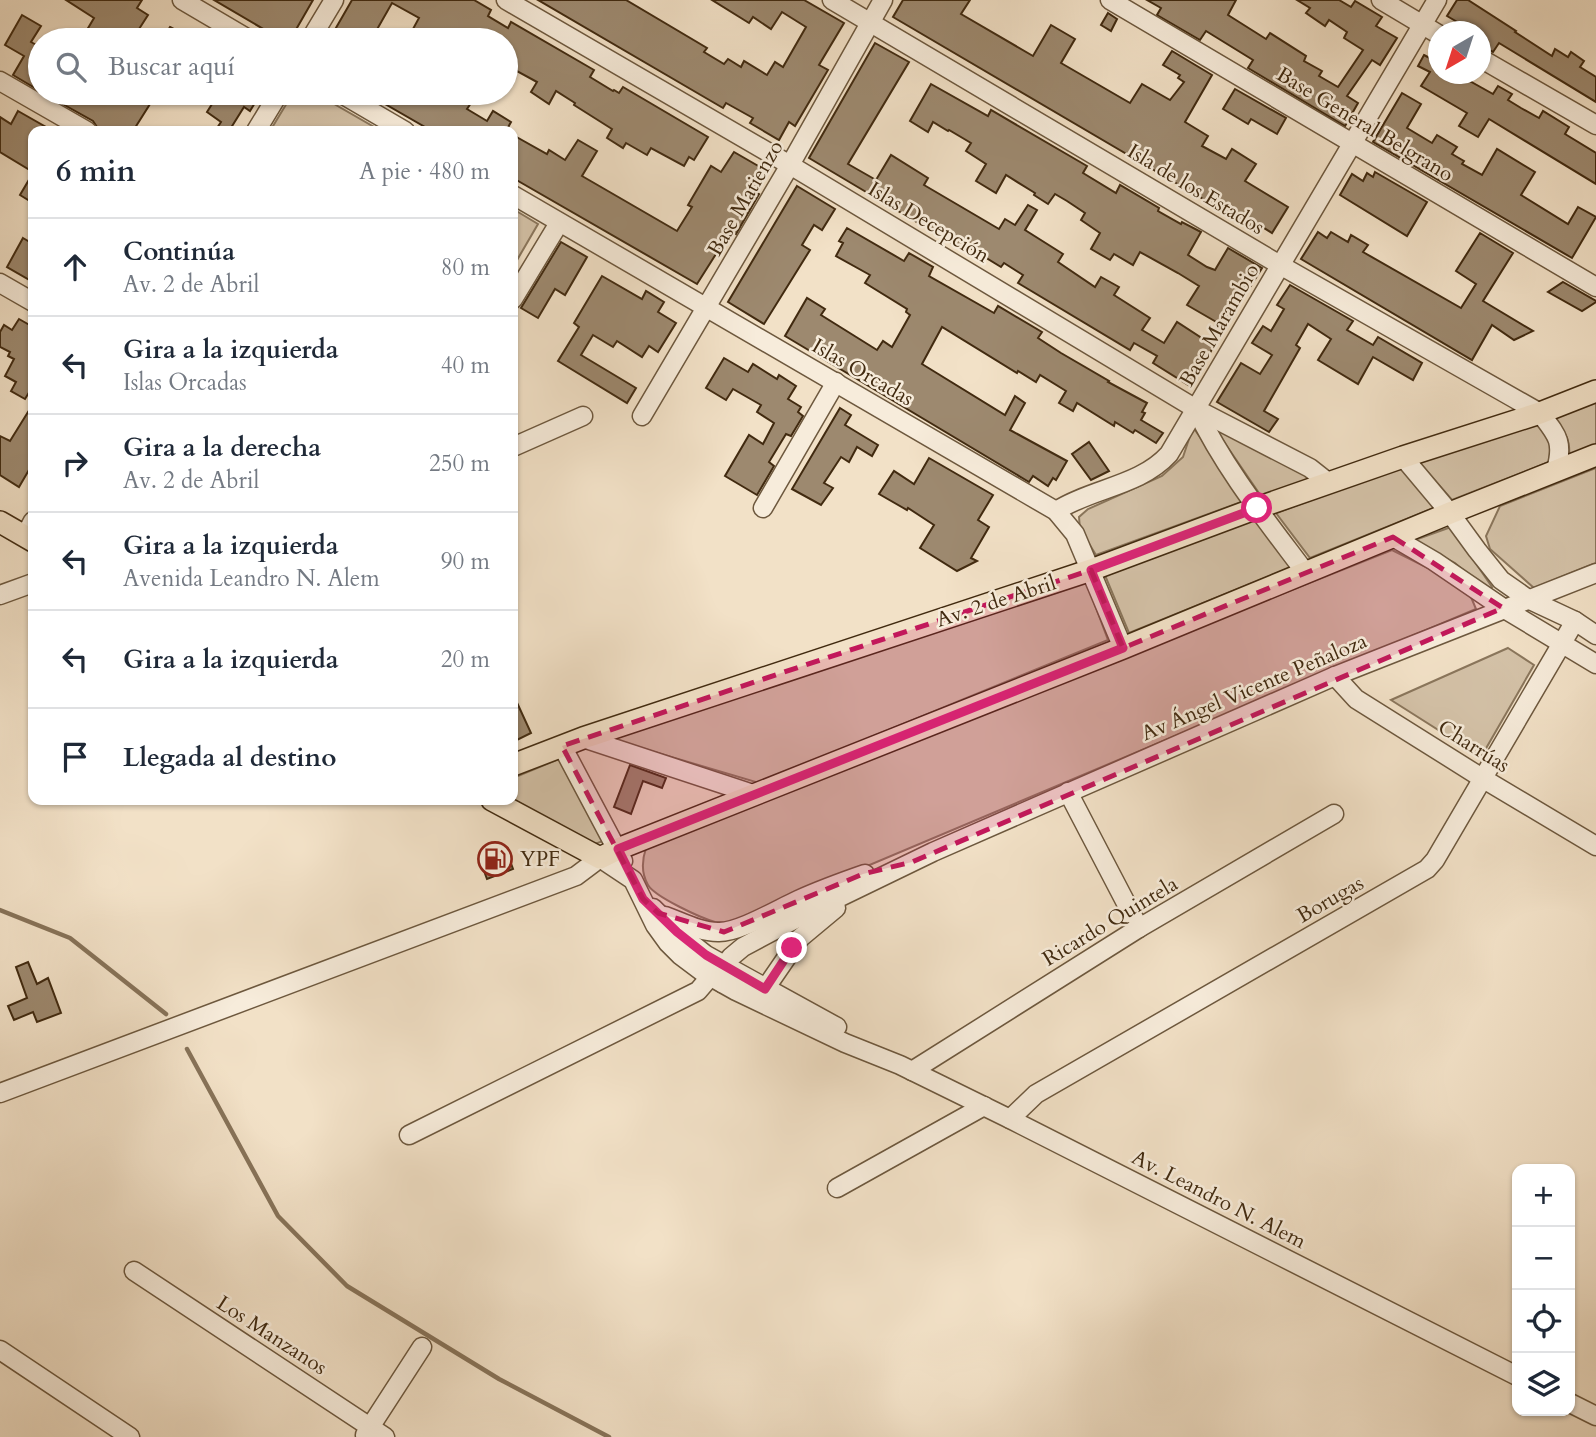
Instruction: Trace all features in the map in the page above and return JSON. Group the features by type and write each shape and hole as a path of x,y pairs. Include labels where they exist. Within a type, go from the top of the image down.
{"main road":[{"name":"Av. 2 de Abril","path":"518,763 583,738 1091,570 1257,508 1402,457 1540,413 1596,391"},
{"path":"503,805 609,854 1596,455"},
{"path":"0,522 28,531"}],"street":[{"path":"181,0 229,28"},
{"path":"317,28 334,0"},
{"name":"Islas Decepción","path":"506,0 790,165 1196,409 1310,468 1328,483"},
{"name":"Isla de los Estados","path":"832,0 1280,265 1540,413"},
{"name":"Base Matienzo","path":"642,416 790,165 883,0"},
{"name":"Base General Belgrano","path":"1110,0 1596,287"},
{"path":"1381,0 1428,28"},
{"name":"Base Marambio","path":"1056,511 1076,500 1148,472 1170,454 1437,0"},
{"path":"1491,64 1596,125"},
{"path":"0,81 28,97"},
{"path":"42,105 78,126"},
{"path":"259,126 272,105"},
{"path":"361,105 396,126"},
{"name":"Islas Orcadas","path":"518,198 1056,511 1075,534 1123,648"},
{"path":"518,291 559,223"},
{"path":"0,283 28,299"},
{"path":"763,508 836,382"},
{"path":"1196,409 1206,430 1257,508 1305,572"},
{"path":"1540,413 1560,444 1556,470"},
{"path":"518,445 583,416"},
{"path":"1402,457 1450,513 1501,580 1528,599 1575,621 1596,635"},
{"path":"1393,537 1596,664"},
{"name":"Av Ángel Vicente Peñaloza","path":"933,852 1335,676 1596,573"},
{"path":"0,595 28,585"},
{"name":"Borugas","path":"1010,1119 1036,1094 1427,869 1435,860 1575,621"},
{"name":"Charrúas","path":"1335,676 1356,699 1596,846"},
{"path":"583,738 756,795"},
{"path":"562,746 609,854 633,880 655,925 680,956 845,1043 906,1068"},
{"path":"1068,792 1139,928"},
{"name":"Ricardo Quintela","path":"906,1068 1334,814"},
{"path":"643,899 690,943 722,979 755,994 765,989 800,938 829,913 933,852"},
{"path":"409,1135 722,979 730,957 743,947 933,852"},
{"path":"0,1093 576,876 609,854"},
{"path":"657,913 705,930 724,932 892,863 912,862"},
{"path":"765,989 906,1068"},
{"name":"Av. Leandro N. Alem","path":"906,1068 1512,1373"},
{"path":"836,1188 984,1106"},
{"name":"Los Manzanos","path":"134,1271 367,1432 385,1437"},
{"path":"367,1432 422,1347"},
{"path":"0,1350 130,1437"},
{"path":"1575,1406 1596,1416"}],"highlighted area":[{"path":"1393,537 1503,608 912,862 863,874 724,932 658,913 643,899 562,746 583,738 1091,570 1123,648"}],"shaded area":[{"path":"286,105 336,105 372,126 273,126"},
{"path":"518,212 538,224 518,258"},
{"path":"1596,400 1596,447 1569,457 1566,435 1552,417"},
{"path":"1539,420 1551,442 1549,462 1452,500 1419,462"},
{"path":"1211,423 1313,479 1261,496"},
{"path":"1193,427 1244,501 1096,555 1080,529 1079,517 1088,509 1162,476 1183,457"},
{"path":"1402,467 1436,507 1310,558 1276,513"},
{"path":"1596,468 1596,563 1534,588 1490,549 1486,536 1500,506"},
{"path":"1257,519 1292,567 1129,633 1104,573"},
{"path":"1451,527 1492,587 1486,590 1455,563 1412,541"},
{"path":"1392,550 1430,569 1471,597 1476,609 732,923 715,922 679,906 652,890 644,876 646,848"},
{"path":"1086,581 1108,640 759,783 604,737"},
{"path":"1508,648 1534,665 1481,757 1391,700"},
{"path":"559,759 606,840 592,845 518,802 518,776"}],"building":[{"path":"66,0 142,0 137,8 148,15 140,28 88,28 94,18"},
{"path":"214,0 313,0 297,28 262,28"},
{"path":"352,0 474,0 491,10 488,16 508,28 414,28 419,18 392,3 378,28 336,28"},
{"path":"538,0 626,0 707,48 704,52 724,64 728,59 741,67 744,61 767,75 775,62 783,67 806,27 782,12 771,29 753,17 749,23 712,0 804,0 844,23 819,65 828,70 795,126 789,122 779,140 750,123 753,118 726,103 723,108"},
{"path":"903,0 970,0 961,14 1033,56 1051,25 1075,39 1061,63 1130,103 1142,84 1170,100 1184,82 1178,78 1180,75 1163,65 1172,51 1212,75 1185,122 1208,136 1202,146 1226,159 1232,149 1256,164 1245,181 1288,207 1272,233 1259,225 1256,230 893,17"},
{"path":"1147,0 1236,0 1228,15 1266,39 1270,33 1306,56 1304,61 1322,71 1319,76 1338,87 1363,50 1344,38 1347,32 1329,20 1325,26 1306,13 1310,8 1297,0 1339,0 1351,7 1355,1 1382,17 1376,26 1397,38 1380,65 1372,60 1347,96 1358,103 1345,126 1248,68 1253,60 1206,31 1200,40 1157,15 1161,8"},
{"path":"1457,0 1468,0 1552,56 1555,49 1568,57 1571,52 1584,61 1580,67 1596,77 1596,102 1499,43 1493,52 1491,51 1491,21 1456,21 1447,16"},
{"path":"1108,13 1117,19 1111,31 1101,25"},
{"path":"22,15 41,26 28,28 28,84 13,75 24,56 5,45"},
{"path":"511,22 594,70 590,77 613,91 619,93 623,87 708,137 694,160 689,157 684,166 651,148 647,155 626,143 623,148 607,138 612,129 556,91 549,104 531,92 537,82 518,72 518,28 508,28"},
{"path":"875,43 909,62 848,164 876,180 891,155 928,178 924,185 999,229 1005,219 1015,225 1028,205 1037,210 1025,230 1063,254 1058,262 1095,287 1101,277 1119,287 1114,295 1150,318 1142,330 1164,343 1177,322 1214,346 1190,386 1153,363 1157,356 1134,343 1130,350 1018,283 1023,275 1004,263 1001,267 970,248 967,252 809,158"},
{"path":"1424,55 1428,57 1428,71 1418,66"},
{"path":"1428,75 1428,84 1475,84 1493,94 1498,86 1512,94 1508,100 1539,118 1543,111 1569,127 1565,134 1596,153 1596,184 1489,119 1478,137 1459,126 1467,113 1421,86"},
{"path":"931,84 988,116 991,110 1087,166 1083,173 1116,193 1120,185 1159,208 1158,211 1201,232 1188,255 1207,267 1215,270 1228,248 1262,268 1225,327 1187,305 1199,286 1178,273 1140,252 1133,265 1114,254 1110,260 1091,249 1100,233 1081,220 1085,213 1067,201 1055,194 1048,204 1006,175 996,193 976,181 986,164 966,151 971,143 933,122 928,132 910,121"},
{"path":"1235,89 1286,118 1277,134 1251,119 1248,124 1223,109"},
{"path":"1402,93 1421,104 1407,128 1432,143 1437,135 1457,147 1452,154 1464,161 1462,164 1482,175 1497,149 1535,172 1521,195 1568,224 1578,207 1596,217 1572,258 1373,142"},
{"path":"64,105 149,105 136,126 96,126 93,121"},
{"path":"211,105 254,105 250,111 244,107 232,126 218,126 221,122 207,112"},
{"path":"387,105 470,105 467,109 487,121 493,111 511,122 509,126 423,126"},
{"path":"18,111 44,126 28,126 28,169 0,152 0,117 11,124"},
{"path":"518,138 547,154 549,150 565,160 578,140 597,151 582,176 677,231 692,207 688,205 711,166 721,172 734,152 760,167 751,181 758,185 754,191 759,194 736,234 731,231 697,284 518,181"},
{"path":"1375,172 1427,202 1407,236 1340,195 1352,174 1363,181 1367,173 1373,177"},
{"path":"28,181 28,200 20,195"},
{"path":"797,186 835,209 822,230 814,225 802,245 810,250 764,324 728,302"},
{"path":"847,228 904,261 909,253 933,267 929,276 994,313 998,306 1042,332 1038,338 1147,403 1141,420 1163,433 1156,443 1135,430 1133,433 1115,422 1114,426 1077,403 1073,411 1059,403 1066,391 1040,375 1036,382 1018,371 1017,373 942,327 922,364 1005,415 1015,396 1025,403 1010,430 1067,461 1056,480 1053,478 1048,486 1033,476 1029,482 785,336 807,298 825,309 821,315 877,350 883,341 892,347 910,315 906,312 907,309 865,283 870,275 836,256 843,243 839,241"},
{"path":"1318,232 1327,238 1331,232 1348,242 1351,235 1368,245 1363,252 1461,308 1476,284 1456,271 1480,233 1513,253 1483,301 1533,331 1514,340 1492,325 1472,360 1301,259"},
{"path":"23,238 28,241 28,279 7,267"},
{"path":"561,242 587,257 565,295 555,289 538,318 521,308"},
{"path":"602,276 642,299 646,291 664,302 658,312 676,323 658,352 649,346 642,357 617,341 613,347 593,335 581,355 636,388 627,403 558,361 579,327 574,323"},
{"path":"1563,282 1596,302 1582,311 1548,292"},
{"path":"1290,285 1353,321 1347,330 1373,345 1378,337 1422,363 1413,380 1373,357 1358,384 1318,360 1331,339 1308,324 1296,345 1300,348 1264,411 1278,419 1269,432 1217,402 1241,363 1260,374 1272,355 1252,343 1263,326 1271,331 1284,309 1277,305"},
{"path":"19,319 28,324 28,394 25,399 11,391 16,382 5,376 14,359 8,356 10,352 0,347 0,332 4,325 12,330"},
{"path":"724,358 748,372 753,364 777,379 779,375 796,386 788,399 801,407 798,412 803,416 791,436 786,434 769,462 774,466 757,495 725,476 749,435 763,444 774,423 757,412 761,405 733,389 726,400 706,388"},
{"path":"840,408 851,415 845,425 878,445 872,456 857,447 849,462 841,457 824,483 833,488 821,505 792,489"},
{"path":"28,412 28,472 19,487 0,475 0,436 10,441"},
{"path":"1089,442 1109,471 1091,480 1072,454"},
{"path":"929,458 993,495 978,520 989,527 971,558 977,561 957,571 920,548 934,525 879,494 894,471 914,484"},
{"path":"518,705 531,733 518,740"},
{"path":"630,765 666,778 662,788 643,781 631,814 614,807"},
{"path":"506,850 513,869 487,879 480,860"},
{"path":"28,962 37,984 48,978 61,1013 37,1022 33,1012 14,1020 8,1006 27,998 16,967"}],"waterway":[{"path":"0,910 70,938 166,1014"},
{"path":"187,1049 278,1216 347,1286 499,1379 609,1437"}],"place":[{"name":"YPF","path":"495,859"}],"route":[{"path":"792,948 765,989 719,963 690,943 643,899 618,849 1123,648 1091,570 1257,508"}]}
